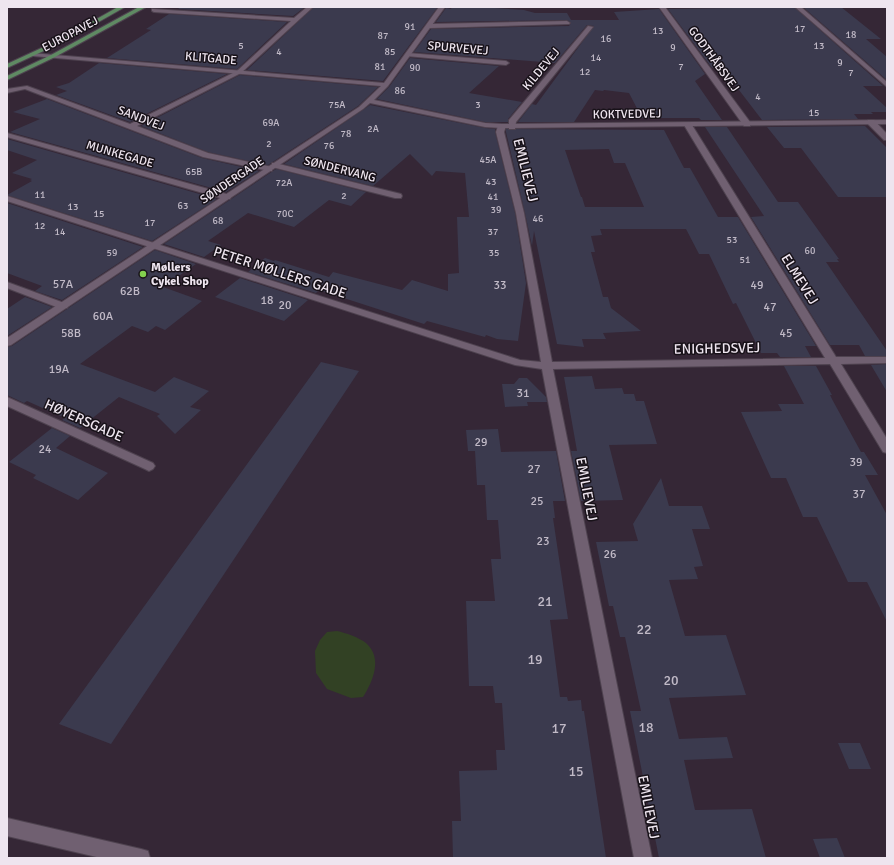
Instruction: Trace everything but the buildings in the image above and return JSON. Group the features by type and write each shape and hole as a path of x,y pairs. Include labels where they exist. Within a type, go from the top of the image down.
{"main road":[{"name":"EUROPAVEJ","path":"7,66 73,34 122,7"},
{"name":"EUROPAVEJ","path":"7,78 53,56 143,7"}],"street":[{"path":"132,126 239,72 294,20 310,7"},
{"name":"SØNDERGADE","path":"7,343 155,246 370,101 386,85 430,26 442,7"},
{"name":"GODTHÅBSVEJ","path":"662,7 747,124"},
{"path":"798,7 887,85"},
{"path":"154,10 294,20"},
{"path":"430,26 567,23"},
{"name":"KILDEVEJ","path":"507,126 512,122 590,27"},
{"name":"KLITGADE","path":"33,54 386,85"},
{"name":"SPURVEVEJ","path":"408,55 506,63"},
{"name":"SANDVEJ","path":"7,91 25,87 206,155 272,167"},
{"name":"KOKTVEDVEJ","path":"370,101 485,125 507,126 887,122"},
{"path":"871,122 887,138"},
{"name":"ELMEVEJ","path":"688,125 834,361 887,450"},
{"name":"EMILIEVEJ","path":"507,126 500,132 520,213 547,366 643,858"},
{"name":"MUNKEGADE","path":"7,134 227,197"},
{"name":"SØNDERVANG","path":"272,167 398,196"},
{"name":"PETER MØLLERS GADE","path":"7,198 519,363 547,366"},
{"path":"7,285 63,306"},
{"name":"ENIGHEDSVEJ","path":"547,366 887,360"},
{"name":"HØYERSGADE","path":"7,402 149,466"},
{"path":"7,827 141,858"}],"green space":[{"path":"337,631 366,643 374,656 375,670 363,697 351,698 327,689 316,673 315,651 320,640 327,632"}],"place":[{"name":"Møllers Cykel Shop","path":"143,274"}]}
